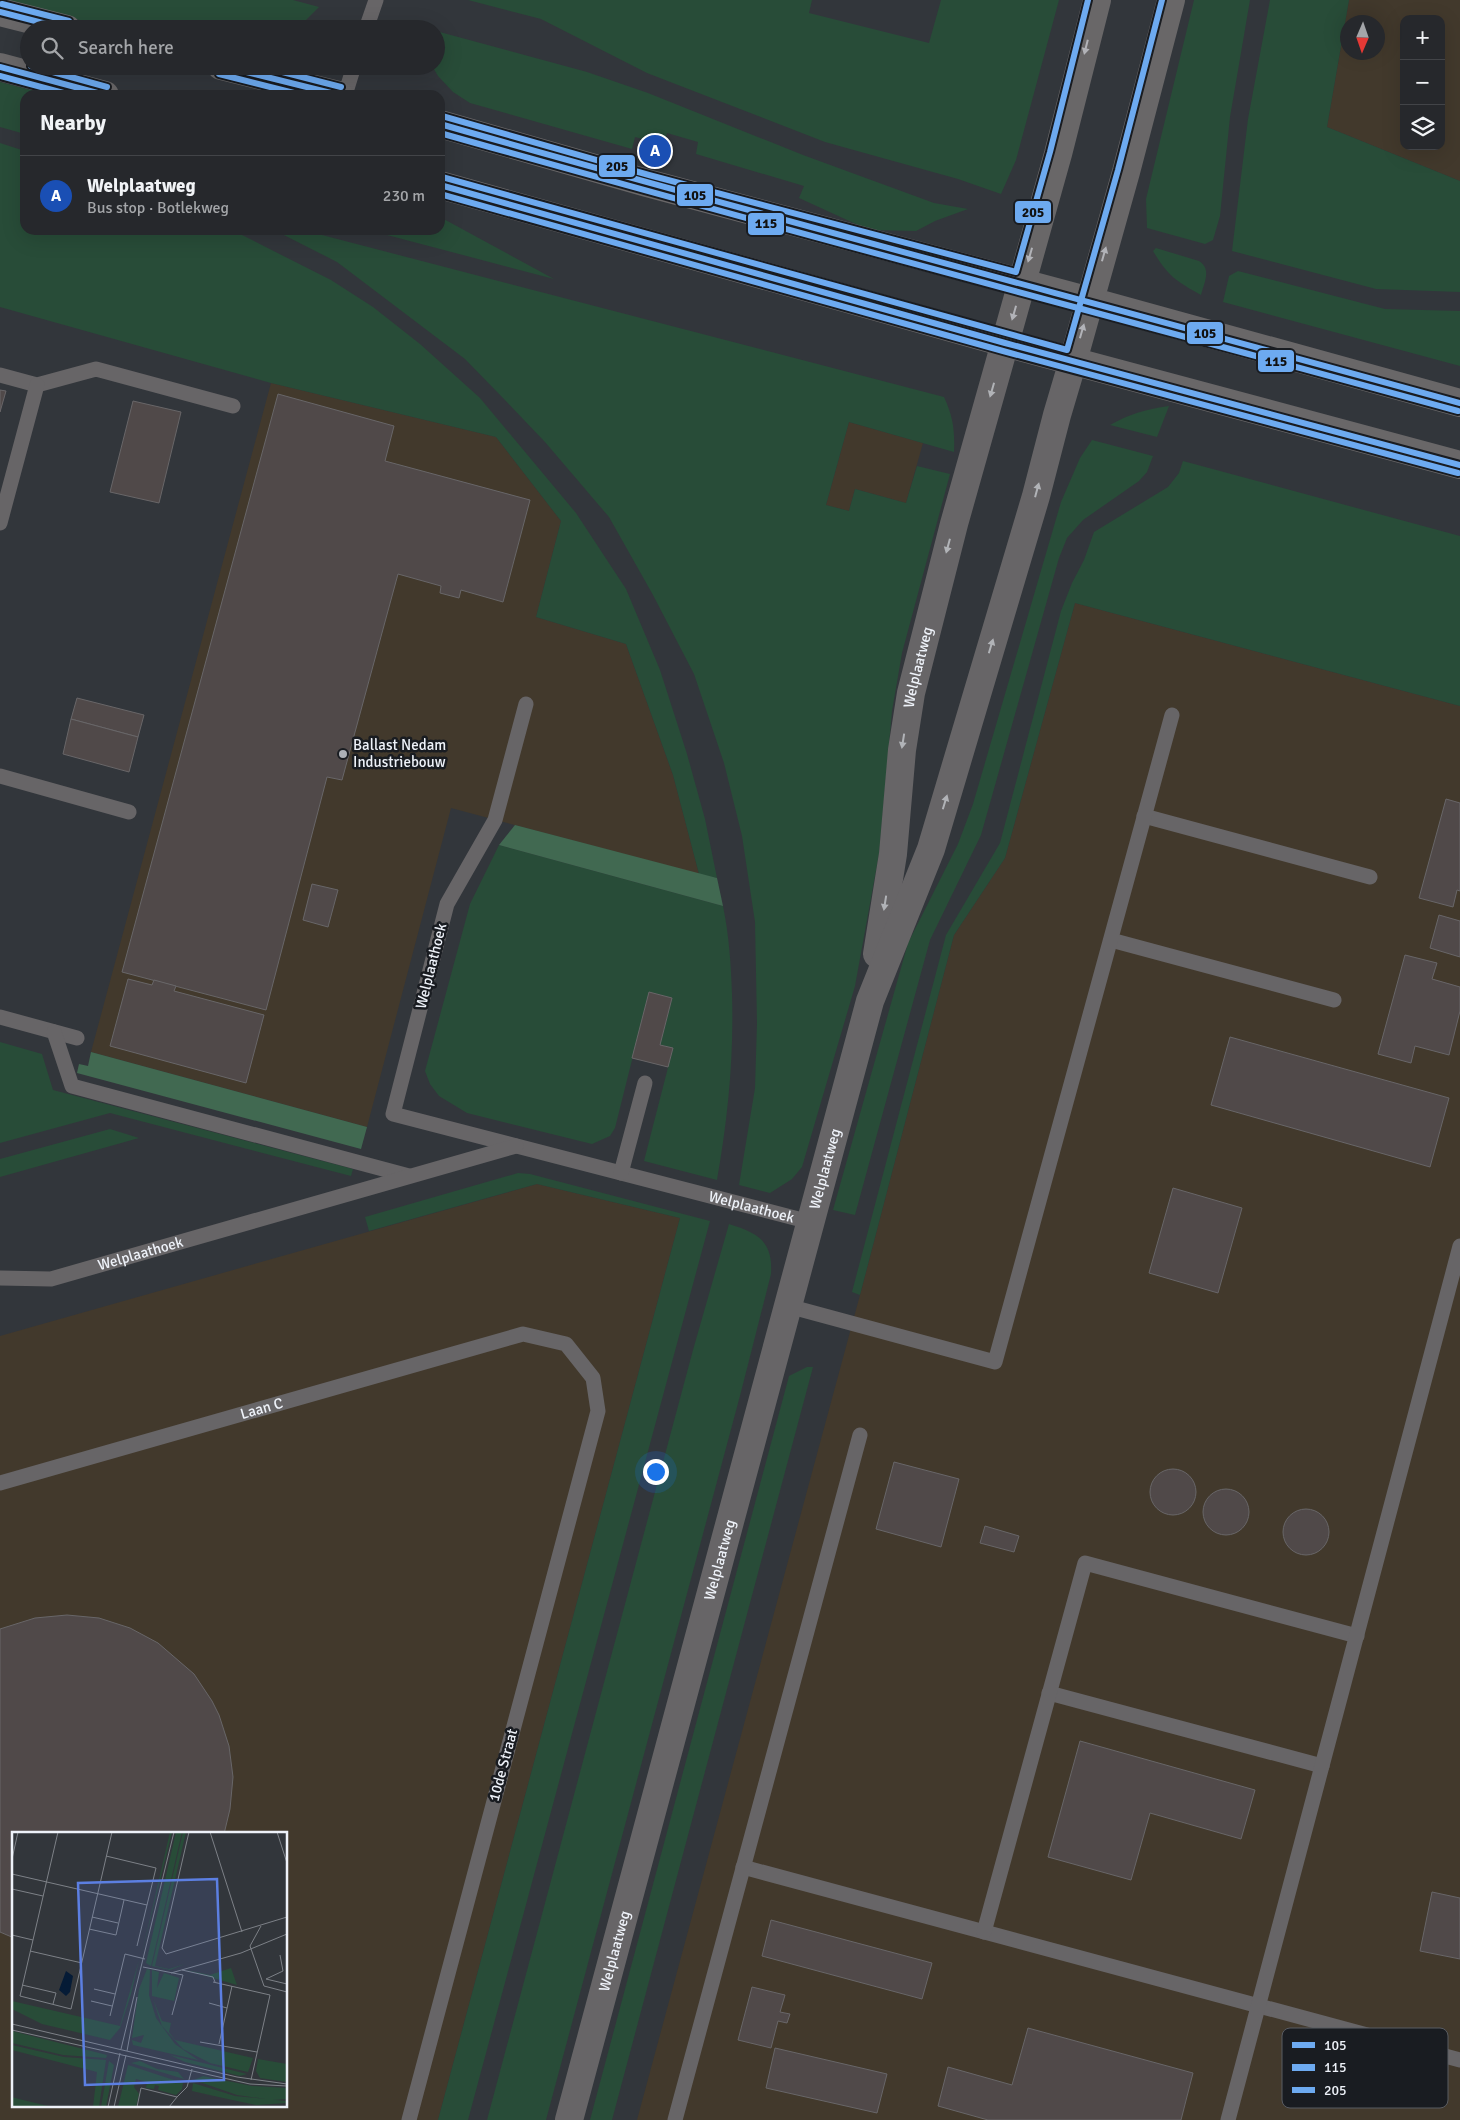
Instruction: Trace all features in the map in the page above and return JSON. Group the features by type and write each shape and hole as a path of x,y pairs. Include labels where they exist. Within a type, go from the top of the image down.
{"main road":[{"path":"1005,343 1058,154 1098,0"},
{"path":"1073,361 1171,0"},
{"path":"0,12 32,20"},
{"path":"0,68 20,73"},
{"path":"27,75 86,90"},
{"path":"258,75 319,90"},
{"path":"445,125 647,183 1090,301 1460,403"},
{"path":"445,186 1005,343 1460,465"}],"street":[{"name":"Welplaatweg","path":"569,2120 870,1001 893,854 902,750 911,693 954,524 1005,343"},
{"name":"Welplaatweg","path":"870,1001 931,848 1036,496 1056,415 1073,361"}],"lane":[{"path":"369,20 376,0"},
{"path":"346,90 351,75"},
{"path":"0,376 37,385 96,370 233,406"},
{"path":"0,523 37,385"},
{"name":"Welplaathoek","path":"526,704 495,820 447,904 394,1114 810,1222"},
{"path":"788,1306 995,1362 1172,715"},
{"path":"0,776 129,812"},
{"path":"1144,816 1370,877"},
{"path":"1111,940 1334,1000"},
{"path":"0,1017 77,1038"},
{"path":"54,1032 72,1086 410,1177"},
{"path":"621,1173 645,1083"},
{"name":"Welplaathoek","path":"0,1278 51,1279 518,1146"},
{"path":"1228,2120 1356,1636 1455,1286 1460,1246"},
{"name":"Laan C","path":"0,1483 523,1334 566,1344 593,1378 598,1411"},
{"name":"10de Straat","path":"409,2120 598,1411"},
{"path":"675,2120 860,1435"},
{"path":"984,1932 1085,1562 1356,1636"},
{"path":"1049,1693 1322,1766"},
{"path":"743,1867 1340,2028"}],"shaded area":[{"path":"1349,0 1460,0 1460,181 1327,127 1340,52 1340,60 1385,60 1385,15 1346,15"},
{"path":"271,383 496,437 561,521 536,617 626,644 673,775 699,874 451,808 367,1127 91,1052"},
{"path":"849,422 923,443 906,503 855,489 849,511 826,505"},
{"path":"1075,603 1460,706 1460,2120 637,2120 860,1295 954,935 1005,858"},
{"path":"537,1184 680,1218 438,2120 0,2120 0,1336"}],"green space":[{"path":"2,0 293,0 319,7 306,20 80,20"},
{"path":"468,0 812,0 809,13 929,43 941,0 1059,0 1016,160 1001,194 958,179 825,142 647,73 541,19"},
{"path":"1194,0 1250,0 1230,117 1220,216 1213,240 1205,244 1147,228 1146,199"},
{"path":"1270,0 1349,0 1346,15 1340,15 1340,52 1327,127 1460,181 1460,292 1376,289 1232,251 1248,119"},
{"path":"445,33 587,72 648,93 803,155 934,203 968,209 935,221 916,231 869,230 799,198 804,186 696,154 698,142 667,133 664,145 635,137 632,149 470,103 453,92 438,76 445,75"},
{"path":"0,82 31,90 20,90 20,133 0,127"},
{"path":"0,143 20,149 20,235 242,235 331,280 373,307 420,344 480,398 576,513 626,589 660,670 687,754 705,819 717,878 699,874 673,775 626,644 536,617 561,521 496,437 271,383 0,307"},
{"path":"445,220 554,279 387,235 445,235"},
{"path":"284,235 322,235 944,397 953,424 954,452 849,422 826,505 849,511 855,489 906,503 917,466 950,474 902,653 892,711 879,854 855,986 802,1167 792,1179 770,1193 739,1185 755,1088 757,1023 755,922 742,836 724,763 694,674 653,595 609,517 545,442 465,359 337,262"},
{"path":"1156,248 1199,261 1203,264 1206,276 1201,295 1179,282 1168,272 1153,251"},
{"path":"1238,271 1385,309 1460,311 1460,366 1223,302 1229,276"},
{"path":"1169,406 1157,437 1110,425 1138,412"},
{"path":"1092,440 1153,456 1147,472 1139,481 1083,520 1067,538 1059,558 981,835 930,940 855,1215 833,1210 908,943 958,844 973,804 1061,502 1080,458"},
{"path":"1183,461 1460,536 1460,706 1075,603 1005,858 954,935 860,1295 852,1292 946,935 1000,843 1061,611 1072,583 1084,560 1094,532 1168,487 1179,473"},
{"path":"515,825 717,878 723,906 499,845"},
{"path":"499,845 723,906 730,961 732,1041 727,1111 717,1180 644,1161 673,1048 660,1045 672,998 649,992 615,1128 610,1136 592,1144 467,1113 439,1096 430,1084 425,1071 470,904"},
{"path":"0,1042 42,1054 53,1090 353,1169 351,1176 110,1113 0,1143"},
{"path":"91,1052 367,1127 361,1149 77,1073 79,1064 88,1066"},
{"path":"110,1129 139,1138 0,1177 0,1159"},
{"path":"518,1173 530,1174 710,1221 468,2120 438,2120 680,1218 537,1184 369,1231 365,1217"},
{"path":"729,1224 748,1231 762,1240 769,1254 771,1274 546,2120 487,2120 693,1350"},
{"path":"807,1367 813,1367 612,2120 590,2120 789,1376"}],"building":[{"path":"0,390 6,391 0,412"},
{"path":"278,394 394,426 385,461 530,500 503,602 461,590 459,598 440,593 441,586 398,574 342,780 327,777 266,1010 122,972"},
{"path":"133,401 181,412 159,503 110,492"},
{"path":"77,698 144,715 138,737 71,719"},
{"path":"71,719 138,737 129,772 63,754"},
{"path":"1446,799 1460,803 1460,891 1457,890 1453,907 1419,898"},
{"path":"312,884 338,890 328,927 303,920"},
{"path":"1439,915 1460,921 1460,957 1430,948"},
{"path":"1405,955 1437,963 1432,979 1460,987 1460,1011 1449,1055 1415,1046 1411,1063 1378,1054"},
{"path":"128,979 152,985 154,980 176,986 174,991 264,1015 246,1083 110,1046"},
{"path":"649,992 672,998 660,1045 673,1048 668,1067 632,1058"},
{"path":"1230,1037 1449,1098 1430,1167 1211,1105"},
{"path":"1173,1188 1242,1208 1218,1293 1149,1273"},
{"path":"894,1462 959,1479 941,1547 876,1529"},
{"path":"1168,1469 1178,1469 1192,1479 1196,1492 1192,1505 1186,1511 1178,1515 1168,1515 1154,1505 1150,1497 1150,1487 1160,1473"},
{"path":"1221,1489 1231,1489 1245,1499 1249,1512 1245,1525 1239,1531 1231,1535 1221,1535 1207,1525 1203,1517 1203,1507 1213,1493"},
{"path":"1301,1509 1311,1509 1325,1519 1329,1532 1325,1545 1319,1551 1311,1555 1301,1555 1287,1545 1283,1537 1283,1527 1293,1513"},
{"path":"985,1526 1019,1536 1014,1552 980,1543"},
{"path":"67,1615 99,1618 130,1628 158,1643 194,1674 212,1701 219,1715 229,1746 233,1777 230,1809 224,1832 12,1832 12,1937 0,1932 0,1629 35,1618"},
{"path":"1080,1741 1255,1790 1241,1839 1150,1813 1131,1880 1048,1857"},
{"path":"1432,1892 1460,1898 1460,1959 1420,1951"},
{"path":"771,1920 932,1963 922,1999 762,1956"},
{"path":"752,1987 785,1995 780,2012 790,2014 787,2023 778,2021 771,2048 738,2040"},
{"path":"1028,2028 1193,2073 1181,2120 988,2120 938,2106 948,2067 1012,2085"},
{"path":"775,2048 887,2074 877,2113 766,2088"}],"transit line":[{"name":"205","path":"445,117 649,175 1016,272 1050,152 1088,0"},
{"name":"205","path":"445,178 1067,350 1118,170 1162,0"},
{"name":"205","path":"2,4 65,20"},
{"name":"105","path":"0,12 31,20"},
{"name":"105","path":"0,67 20,72"},
{"name":"105","path":"30,75 86,90"},
{"name":"205","path":"64,75 107,87"},
{"name":"115","path":"223,75 282,90"},
{"name":"105","path":"258,75 319,90"},
{"name":"205","path":"294,75 341,87"},
{"name":"115","path":"0,76 52,90"},
{"name":"105","path":"445,125 1460,403"},
{"name":"115","path":"445,134 821,239 1458,411"},
{"name":"105","path":"445,186 1005,343 1460,465"},
{"name":"115","path":"445,195 1003,351 1458,473"}],"place":[{"name":"Welplaatweg","path":"655,151"},
{"name":"Ballast Nedam Industriebouw","path":"343,754"}]}
